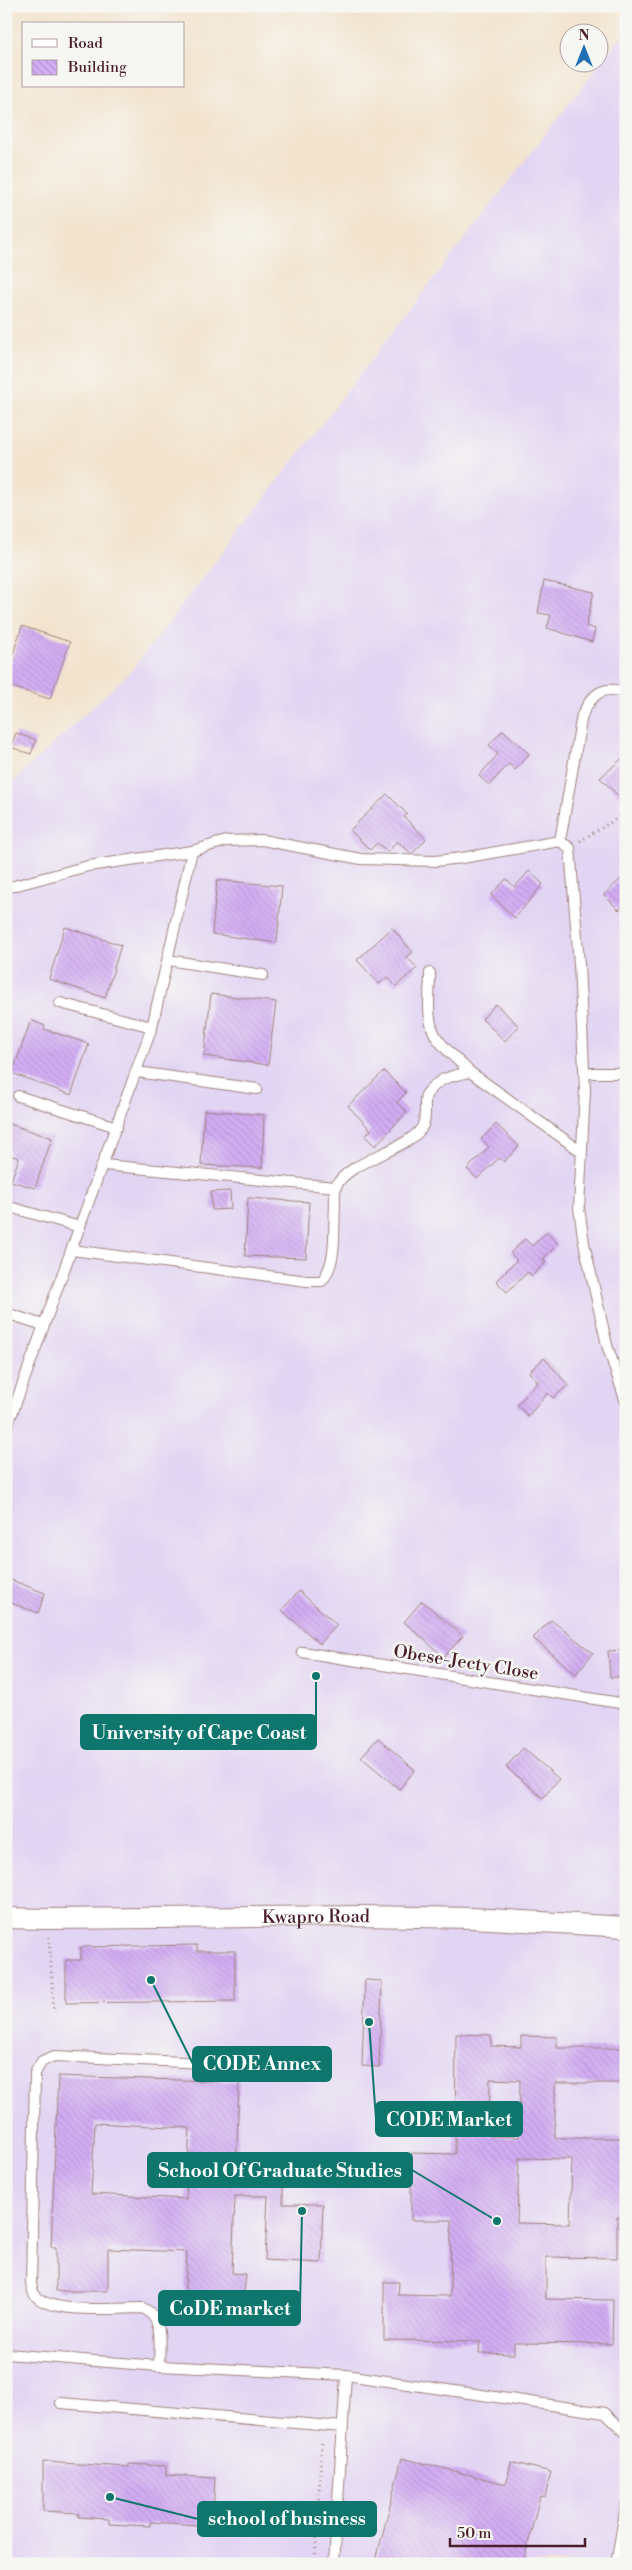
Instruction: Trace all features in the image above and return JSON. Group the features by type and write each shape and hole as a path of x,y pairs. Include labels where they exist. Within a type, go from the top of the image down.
{"street":[{"name":"Kwapro Road","path":"6,1918 363,1916 472,1918 626,1927"}],"lane":[{"path":"560,841 582,715 590,699 603,691 626,692"},
{"path":"6,888 88,866 192,850 226,841 262,840 362,859 434,861 560,841 570,848 579,964 584,1073 579,1208 584,1243 607,1344 626,1402"},
{"path":"7,1424 138,1072 152,1027 192,850"},
{"path":"168,960 263,975"},
{"path":"430,973 430,1016 432,1028 437,1038 470,1072 582,1152"},
{"path":"60,1003 152,1027"},
{"path":"138,1072 257,1089"},
{"path":"72,1250 307,1281 322,1281 329,1272 332,1258 335,1187 346,1174 421,1129 425,1118 426,1094 432,1086 441,1079 470,1072"},
{"path":"584,1073 626,1073"},
{"path":"18,1096 117,1127"},
{"path":"104,1165 335,1187"},
{"path":"6,1206 80,1227"},
{"path":"6,1313 43,1325"},
{"name":"Obese-Jecty Close","path":"302,1652 626,1704"},
{"path":"159,2366 158,2323 153,2313 143,2308 68,2308 46,2303 35,2296 31,2284 35,2073 42,2061 54,2056 247,2065"},
{"path":"6,2354 159,2366 346,2375 605,2413 626,2433"},
{"path":"334,2564 346,2375"},
{"path":"61,2404 343,2427"},
{"path":"616,2564 626,2506"}],"path":[{"path":"570,848 626,813"},
{"path":"47,1919 54,2012"},
{"path":"315,2564 323,2426"}],"shaded area":[{"path":"626,30 626,2564 6,2564 6,788 131,671 594,72 610,72 610,51"}],"building":[{"path":"544,581 594,592 586,626 595,629 592,642 547,628 551,615 538,613"},
{"path":"22,626 70,642 50,699 6,685 6,676"},
{"path":"503,730 529,754 515,770 509,764 489,785 479,776 498,754 489,745"},
{"path":"16,733 36,740 31,754 10,747"},
{"path":"626,755 626,803 600,778"},
{"path":"387,794 407,814 404,817 426,839 412,854 397,841 388,852 377,843 370,850 350,830"},
{"path":"529,871 543,884 515,918 491,895 506,879 515,887"},
{"path":"626,874 626,903 619,910 604,895"},
{"path":"217,880 282,886 277,943 212,934"},
{"path":"65,927 121,945 105,998 49,979"},
{"path":"392,928 413,952 407,957 417,968 396,986 387,977 379,984 357,960"},
{"path":"211,994 276,1002 268,1065 204,1056"},
{"path":"496,1004 519,1026 505,1041 482,1019"},
{"path":"31,1020 45,1026 44,1029 89,1044 71,1095 12,1073"},
{"path":"384,1071 406,1093 397,1102 407,1112 375,1146 365,1136 371,1130 348,1106"},
{"path":"204,1110 264,1115 262,1168 201,1165"},
{"path":"6,1123 52,1138 35,1188 11,1181 19,1158 9,1155 11,1151 6,1149"},
{"path":"496,1124 519,1146 504,1162 499,1158 477,1179 467,1169 489,1147 481,1139"},
{"path":"230,1191 231,1209 212,1210 211,1192"},
{"path":"248,1198 309,1202 306,1258 245,1256"},
{"path":"547,1232 558,1244 543,1259 546,1262 532,1276 528,1272 507,1292 496,1281 517,1260 510,1253 525,1239 532,1246"},
{"path":"544,1358 568,1385 553,1398 548,1393 528,1416 517,1405 538,1382 529,1372"},
{"path":"6,1578 45,1593 38,1613 6,1601"},
{"path":"299,1591 337,1625 320,1644 282,1610"},
{"path":"422,1601 463,1636 444,1657 404,1622"},
{"path":"551,1620 593,1653 576,1674 533,1638"},
{"path":"626,1650 626,1677 610,1677 608,1651"},
{"path":"378,1738 415,1770 399,1789 361,1757"},
{"path":"523,1748 559,1779 543,1798 506,1767"},
{"path":"197,1945 197,1951 235,1951 235,2001 66,2003 66,1960 81,1960 81,1947"},
{"path":"365,1980 382,1981 379,2067 362,2066"},
{"path":"456,2034 491,2035 491,2046 521,2047 521,2036 557,2037 557,2048 626,2048 626,2083 555,2083 555,2138 626,2138 626,2217 617,2217 617,2258 546,2257 546,2299 613,2300 612,2344 514,2343 514,2354 479,2353 480,2341 384,2340 384,2282 399,2282 398,2295 450,2296 451,2220 411,2220 411,2153 455,2154","holes":["490,2079 520,2080 519,2137 489,2136","519,2158 572,2159 570,2224 517,2223"]},
{"path":"58,2076 239,2082 236,2175 283,2175 283,2204 323,2204 321,2263 265,2260 268,2196 235,2196 232,2273 246,2274 242,2311 184,2307 187,2252 108,2249 108,2291 56,2291 56,2247 51,2247","holes":["95,2123 190,2128 186,2199 91,2194"]},
{"path":"402,2458 506,2484 511,2462 551,2472 545,2497 540,2496 523,2564 416,2564 398,2559 397,2564 375,2564"},
{"path":"43,2462 129,2467 129,2464 166,2466 166,2475 215,2478 213,2515 199,2514 199,2525 150,2522 150,2526 109,2524 109,2519 79,2517 79,2513 43,2511"}],"place":[{"name":"University of Cape Coast","path":"316,1676"},
{"name":"CODE Annex","path":"151,1980"},
{"name":"CODE Market","path":"369,2022"},
{"name":"CoDE market","path":"302,2211"},
{"name":"School Of Graduate Studies","path":"497,2221"},
{"name":"school of business","path":"110,2497"}]}
